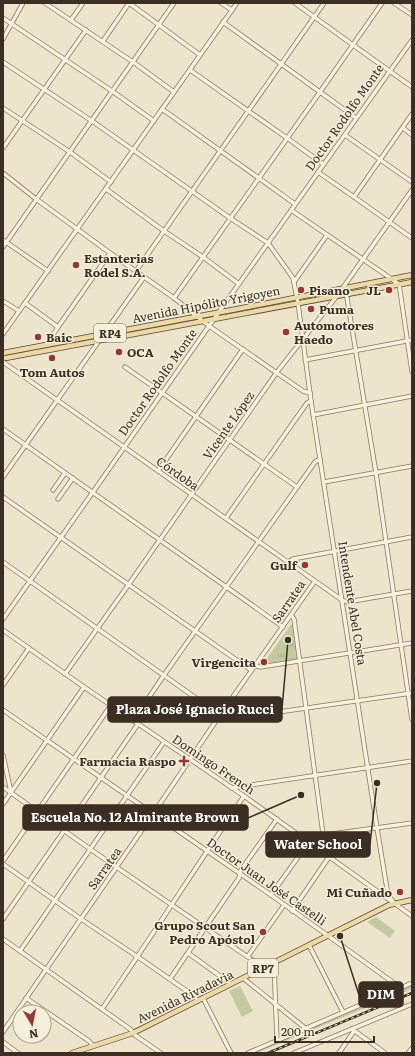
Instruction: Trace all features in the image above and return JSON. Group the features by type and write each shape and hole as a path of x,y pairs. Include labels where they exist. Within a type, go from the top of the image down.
{"main road":[{"name":"Avenida Hipólito Yrigoyen","path":"3,353 199,317 344,287 412,275"},
{"name":"Avenida Hipólito Yrigoyen","path":"3,358 412,282"},
{"name":"Avenida Rivadavia","path":"72,1053 133,1033 390,905 412,900"}],"street":[{"path":"3,39 23,3"},
{"path":"45,3 133,62 174,92"},
{"path":"71,20 83,3"},
{"path":"102,41 129,3 200,55"},
{"path":"3,247 5,241 70,152 174,3"},
{"path":"222,3 232,10"},
{"path":"3,334 237,3"},
{"path":"295,3 412,87"},
{"path":"136,271 324,3"},
{"path":"174,298 382,3"},
{"path":"394,3 412,15"},
{"path":"401,8 405,3"},
{"path":"3,18 154,121"},
{"path":"223,22 356,118"},
{"path":"3,148 86,30"},
{"name":"Doctor Rodolfo Monte","path":"3,619 412,40"},
{"path":"3,62 92,121 268,243"},
{"path":"190,70 324,164"},
{"path":"3,108 70,152 111,182"},
{"path":"162,110 295,204"},
{"path":"354,197 412,114"},
{"path":"403,128 412,134"},
{"path":"345,135 412,182"},
{"path":"318,172 412,238"},
{"path":"3,173 36,199 174,298 209,326 303,390 310,393"},
{"path":"106,189 239,284"},
{"name":"Vicente López","path":"65,674 277,372 344,287 362,259 412,190"},
{"path":"291,210 399,284 410,341 412,372"},
{"path":"294,282 327,235"},
{"path":"5,241 48,271"},
{"name":"Intendente Abel Costa","path":"268,243 291,275 297,297 311,401 358,701 367,768 388,895 394,904"},
{"path":"47,344 110,253"},
{"path":"3,477 144,277"},
{"path":"344,287 347,294 376,473 393,594 410,693 412,720"},
{"path":"3,301 19,311"},
{"path":"25,303 58,327"},
{"path":"305,360 410,341"},
{"path":"158,471 243,349"},
{"name":"Córdoba","path":"3,362 342,600"},
{"path":"125,367 297,487"},
{"path":"314,415 412,396"},
{"path":"226,518 307,403 311,401"},
{"path":"3,429 283,626"},
{"path":"133,721 297,487 315,462 320,459"},
{"path":"324,482 412,466"},
{"path":"53,490 65,473"},
{"path":"58,499 73,478"},
{"path":"3,497 251,670"},
{"path":"288,562 293,559 412,537"},
{"path":"3,562 220,715"},
{"name":"Sarratea","path":"3,1032 217,719 315,580"},
{"path":"342,600 347,602 412,591"},
{"path":"291,615 294,619 328,856 292,911"},
{"name":"Domingo French","path":"3,630 111,706 244,796 412,916"},
{"path":"254,666 261,667 412,643"},
{"path":"3,685 29,648"},
{"path":"3,804 84,687"},
{"path":"217,719 222,720 410,693"},
{"path":"111,706 37,811 3,863 81,919 200,1000 231,1053"},
{"name":"Doctor Juan José Castelli","path":"3,710 240,874 401,988"},
{"path":"3,918 138,724"},
{"path":"20,951 164,742"},
{"path":"3,755 11,792"},
{"path":"231,788 412,761"},
{"path":"3,787 90,849 264,968"},
{"path":"102,1009 244,796"},
{"path":"170,979 206,928 238,878 241,870 277,820"},
{"path":"271,896 308,842 314,837 412,823"},
{"path":"248,956 284,905"},
{"path":"3,939 130,1029 136,1036 161,1053"},
{"path":"309,945 343,1012"},
{"path":"188,954 231,984"},
{"path":"274,963 277,1040"},
{"path":"243,978 305,1028"},
{"path":"248,1053 412,983"},
{"path":"26,998 89,1041 94,1046"},
{"path":"294,1053 353,1030 412,1004"},
{"path":"339,1053 353,1030"},
{"path":"353,1030 385,1053"},
{"path":"3,1042 18,1053"},
{"path":"408,1053 412,1048"}],"green space":[{"path":"293,622 298,659 262,665"},
{"path":"376,917 395,931 390,938 367,922"},
{"path":"412,985 412,989 256,1053 252,1053"},
{"path":"240,986 253,1011 242,1017 229,991"}],"railway":[{"path":"268,1053 412,993"}],"place":[{"name":"Estanterias Rodel S.A.","path":"76,265"},
{"name":"Pisano","path":"301,290"},
{"name":"JL","path":"389,290"},
{"name":"Puma","path":"311,309"},
{"name":"Automotores Haedo","path":"286,332"},
{"name":"Baic","path":"38,337"},
{"name":"OCA","path":"119,352"},
{"name":"Tom Autos","path":"52,358"},
{"name":"Gulf","path":"305,565"},
{"name":"Plaza José Ignacio Rucci","path":"288,640"},
{"name":"Virgencita","path":"264,662"},
{"name":"Farmacia Raspo","path":"184,761"},
{"name":"Water School","path":"377,783"},
{"name":"Escuela No. 12 Almirante Brown","path":"301,795"},
{"name":"Mi Cuñado","path":"400,892"},
{"name":"Grupo Scout San Pedro Apóstol","path":"263,932"},
{"name":"DIM","path":"340,936"}]}
